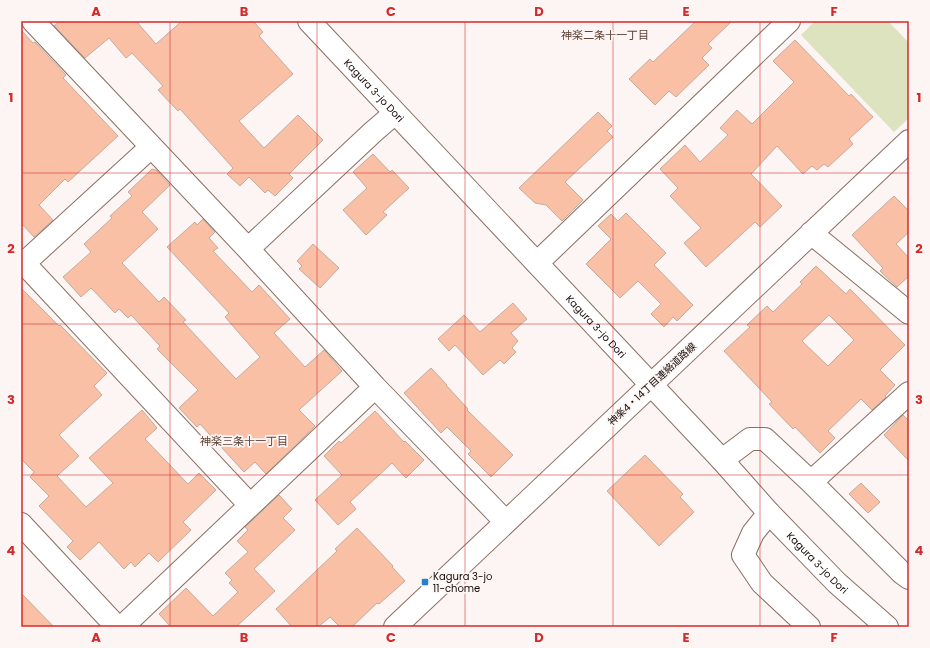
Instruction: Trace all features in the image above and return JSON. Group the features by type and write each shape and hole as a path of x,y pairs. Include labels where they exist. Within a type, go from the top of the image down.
{"street":[{"path":"33,21 248,249 375,387 506,522"},
{"name":"Kagura 3-jo Dori","path":"309,21 652,385 769,513 838,583 887,627"},
{"path":"537,263 783,23"},
{"path":"248,249 373,132 396,113"},
{"name":"神楽4・14丁目連絡道路線","path":"395,627 909,141"},
{"path":"151,147 22,263 250,505"},
{"path":"811,233 909,313"},
{"path":"122,627 375,387"},
{"path":"811,482 907,399"},
{"path":"722,460 750,439 765,440 811,482 902,573 909,578"},
{"path":"769,513 753,533 743,555 762,583 809,627"},
{"path":"21,524 117,627"}],"green space":[{"path":"815,21 888,21 909,43 909,118 894,132 801,35"}],"building":[{"path":"60,21 136,21 156,44 182,21 253,21 263,32 259,36 293,74 239,121 264,148 298,115 323,140 289,174 293,178 275,196 268,190 265,193 249,177 240,186 227,174 233,168 180,109 178,111 158,90 163,86 132,53 126,58 109,38 85,58 54,26"},
{"path":"696,21 732,21 708,44 712,48 702,58 709,65 676,97 669,91 655,105 629,79 650,59 653,62"},
{"path":"21,30 33,43 35,42 66,75 63,78 118,136 68,182 65,179 39,205 53,220 34,237 21,223"},
{"path":"795,40 849,96 851,94 873,117 849,139 853,144 828,167 824,164 817,170 812,166 803,174 777,146 751,174 782,206 760,227 755,222 706,267 684,243 701,228 670,196 678,188 660,169 685,145 700,162 728,135 720,128 737,110 752,124 794,82 773,61"},
{"path":"598,112 612,126 607,131 613,137 565,182 583,200 562,221 546,205 535,203 519,188"},
{"path":"373,154 390,172 392,170 409,188 383,212 387,215 366,235 343,210 367,188 353,172"},
{"path":"152,169 156,170 170,185 142,212 158,229 122,263 159,302 164,297 186,320 183,322 236,379 260,357 225,317 229,313 167,247 195,222 197,225 203,219 215,232 209,238 218,248 213,251 252,292 259,285 290,319 274,333 305,367 324,350 342,371 299,410 315,426 266,474 255,462 244,472 200,424 197,427 179,408 198,390 157,349 160,346 131,315 128,318 119,309 115,313 91,288 81,297 63,277 91,252 84,244 112,218 110,216 132,196 128,192"},
{"path":"894,196 909,211 909,232 896,244 909,258 909,276 897,287 880,271 883,268 852,235"},
{"path":"626,213 666,253 654,265 693,305 677,321 673,317 664,327 651,314 661,304 638,281 620,298 586,264 611,239 598,226 611,214 618,221"},
{"path":"313,244 339,268 320,288 299,269 302,266 297,261"},
{"path":"816,266 846,294 850,289 905,345 880,370 895,385 885,396 886,397 872,410 861,399 828,431 835,438 820,453 795,427 793,429 769,404 772,402 724,351 750,327 747,325 767,306 773,312 802,284 800,282","holes":["829,315 854,340 828,366 802,341"]},
{"path":"21,288 107,373 94,386 102,395 59,435 79,456 57,476 86,507 113,483 89,458 142,410 157,428 145,439 188,484 199,473 216,490 183,522 191,530 158,562 149,553 135,567 131,562 124,569 99,542 80,560 67,547 73,541 39,506 49,496 30,477 34,472 21,459"},
{"path":"513,303 527,319 511,333 518,341 512,348 516,352 504,364 500,360 483,375 455,345 449,351 438,339 464,315 480,332"},
{"path":"431,368 468,409 467,410 513,455 491,477 468,454 471,451 447,427 441,433 404,393"},
{"path":"375,411 404,442 405,441 424,460 406,478 392,463 350,502 356,509 338,525 315,500 342,475 324,456 339,441 341,443"},
{"path":"903,415 909,421 909,461 884,435"},
{"path":"645,455 683,494 680,497 694,512 659,546 607,491"},
{"path":"861,483 880,502 868,513 849,494"},
{"path":"279,495 292,509 283,518 295,530 254,569 275,591 236,627 171,627 159,614 186,588 213,616 238,592 229,583 232,580 225,573 248,552 237,541 248,530 245,527"},
{"path":"357,528 405,581 379,604 377,603 352,627 340,627 330,617 318,627 292,627 276,609 337,551 335,549"},
{"path":"21,593 54,627 21,627"}],"place":[{"name":"Kagura 3-jo 11-chome","path":"425,582"}],"district":[{"name":"神楽二条十一丁目","path":"605,35"},
{"name":"神楽三条十一丁目","path":"244,441"}]}
